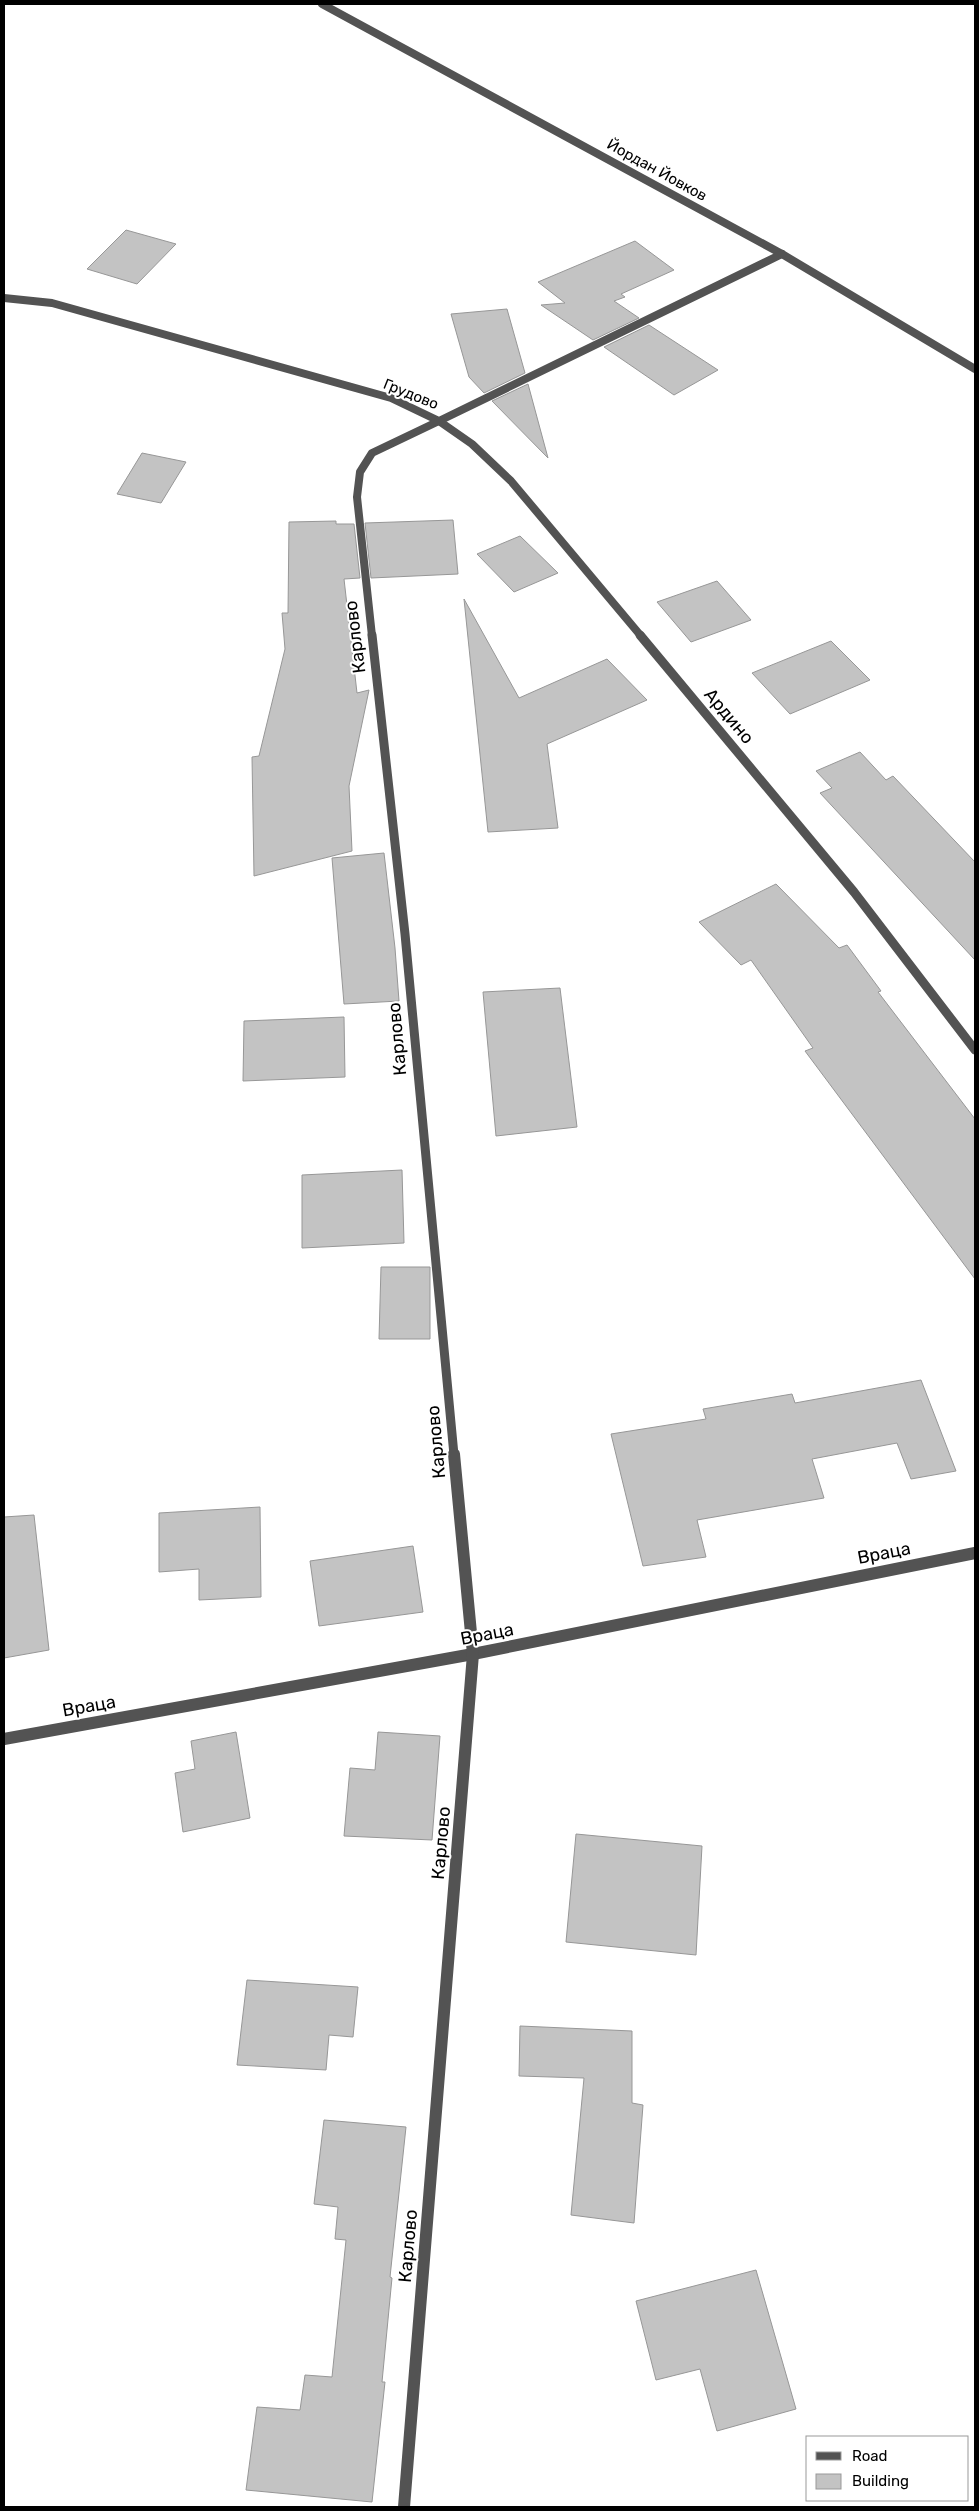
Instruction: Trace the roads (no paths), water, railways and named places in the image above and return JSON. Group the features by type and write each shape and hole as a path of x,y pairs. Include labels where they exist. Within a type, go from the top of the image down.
{"street":[{"name":"Йордан Йовков","path":"322,4 344,14 782,254 975,369"},
{"name":"Грудово","path":"4,298 52,303 381,396 439,421 782,254"},
{"name":"Ардино","path":"439,421 463,435 520,491 854,892 975,1050"},
{"name":"Карлово","path":"404,2507 474,1654 405,934 357,497 360,472 372,454 439,421"},
{"name":"Враца","path":"4,1739 474,1654 975,1553"}]}
